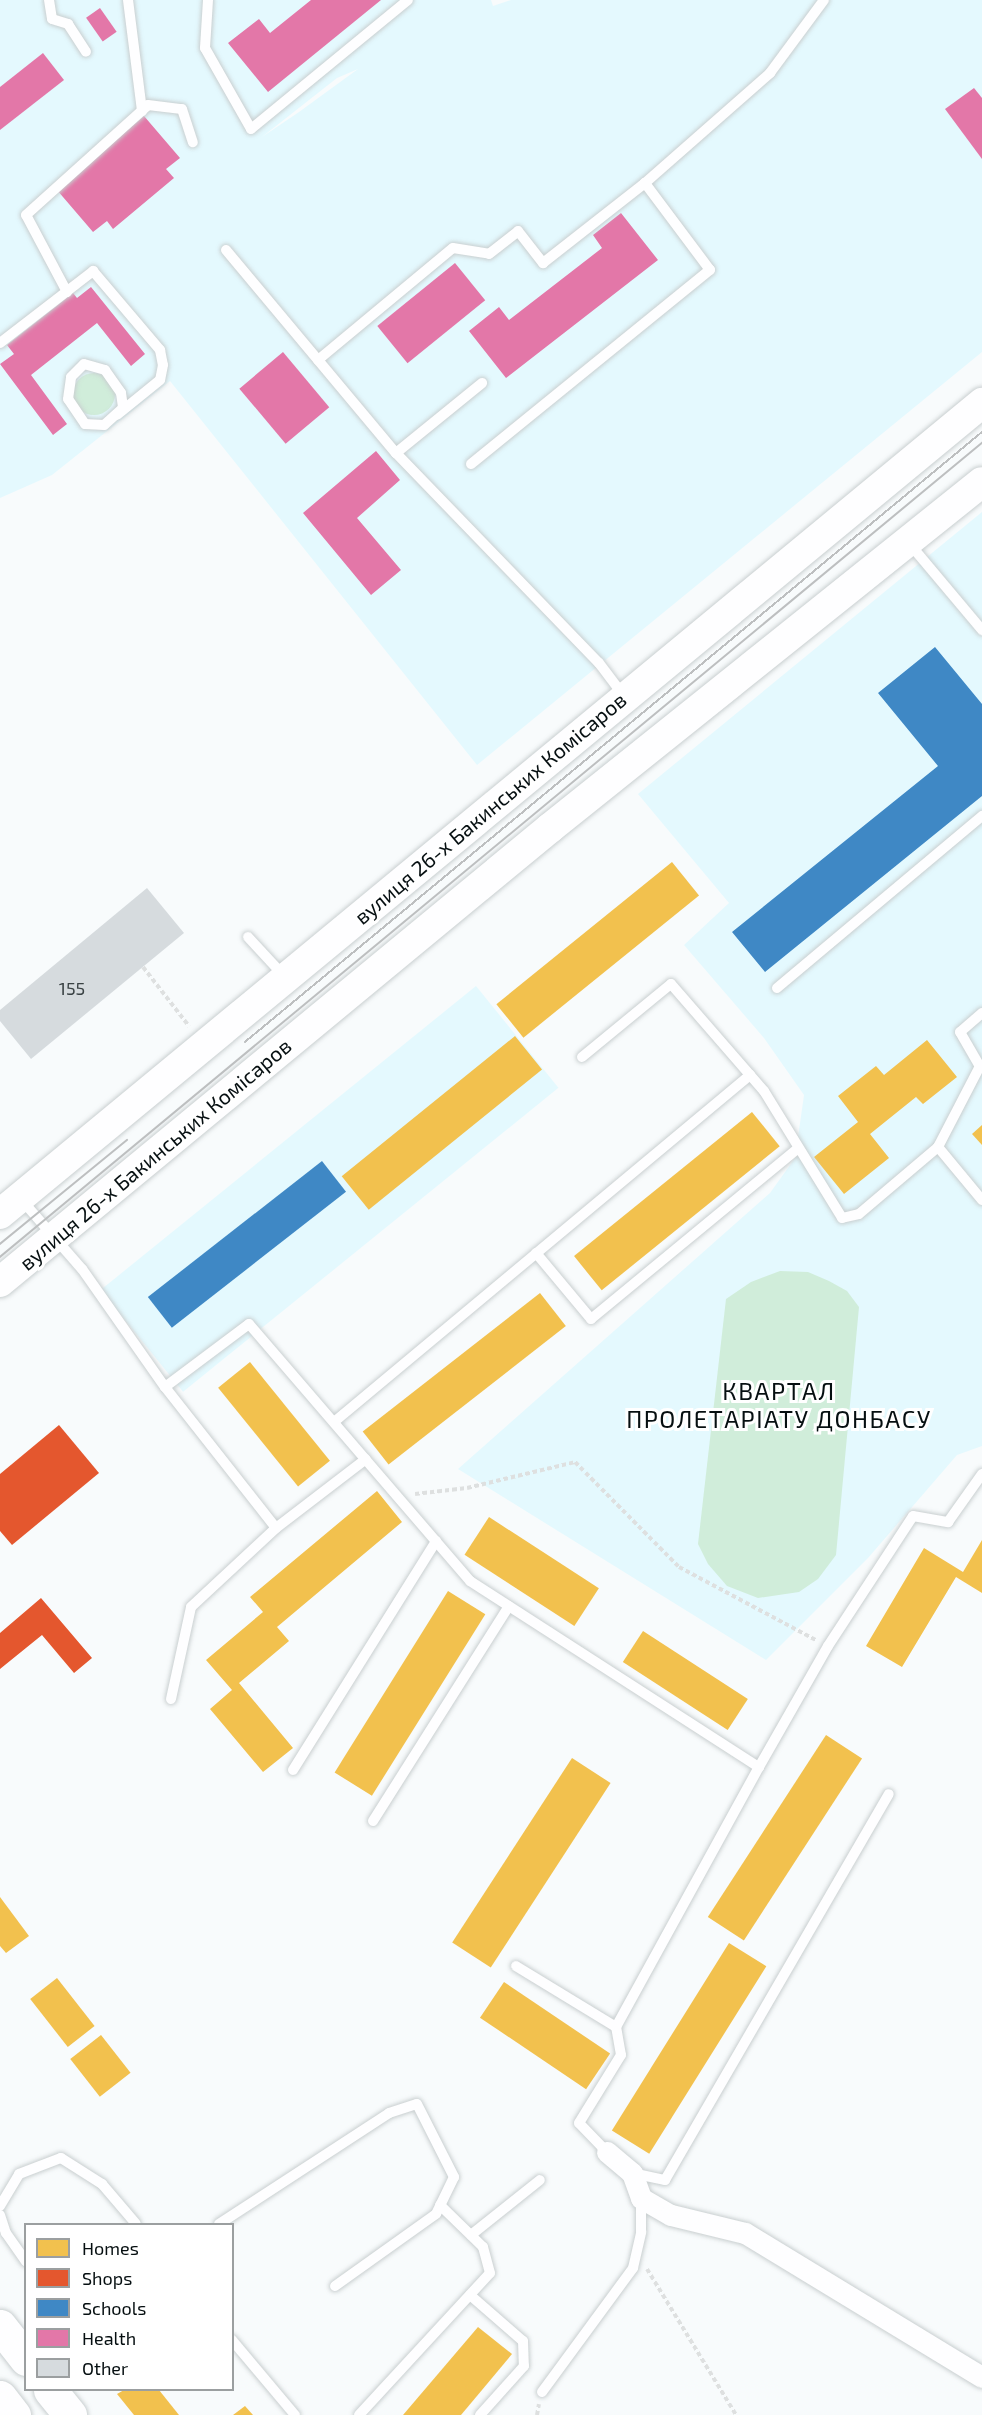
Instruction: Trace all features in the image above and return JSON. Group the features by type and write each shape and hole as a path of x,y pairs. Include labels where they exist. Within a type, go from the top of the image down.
{"main road":[{"path":"0,2326 24,2356"},
{"path":"51,2391 70,2415"},
{"path":"0,2397 14,2415"}],"street":[{"name":"вулиця 26-х Бакинських Комісаров","path":"10,1206 624,696 982,403"},
{"name":"вулиця 26-х Бакинських Комісаров","path":"0,1282 550,828 909,543 982,482"},
{"path":"607,2152 632,2173 641,2198 670,2215 745,2233 982,2377"}],"lane":[{"path":"49,0 52,20 68,24 86,52"},
{"path":"128,0 142,111"},
{"path":"207,0 205,48 251,129 408,0"},
{"path":"318,360 453,248 489,254 518,231 543,263 645,183 770,73 824,0"},
{"path":"67,292 27,215 148,105 182,109 193,142"},
{"path":"471,464 710,270 645,183"},
{"path":"226,250 396,453 599,663 624,696"},
{"path":"0,343 93,271 160,350 160,380 117,415 104,425 94,428 85,424 68,399 67,387 76,368 84,364 105,370 123,400 117,415"},
{"path":"396,453 482,383"},
{"path":"909,543 982,630"},
{"path":"777,988 982,816"},
{"path":"248,937 285,977"},
{"path":"582,1057 671,984 764,1091 797,1149 842,1218 859,1214 938,1147 980,1066 960,1032 982,1013"},
{"path":"334,1422 750,1075"},
{"path":"938,1147 982,1200"},
{"path":"536,1253 591,1319 797,1149"},
{"path":"10,1206 54,1237 82,1269 165,1387 276,1528"},
{"path":"165,1387 249,1323 470,1581 759,1767"},
{"path":"171,1699 191,1607 276,1528 366,1459"},
{"path":"607,2152 579,2123 621,2055 616,2027 759,1767 828,1646 913,1516 948,1522 982,1474"},
{"path":"293,1770 436,1541"},
{"path":"374,1821 509,1606"},
{"path":"632,2173 665,2180 888,1794"},
{"path":"516,1966 616,2027"},
{"path":"221,2223 389,2113 417,2104 454,2177 436,2214 335,2286"},
{"path":"0,2206 19,2174 61,2158 102,2184 135,2223"},
{"path":"471,2235 540,2180"},
{"path":"542,2392 633,2268 641,2232 641,2198"},
{"path":"359,2415 490,2273 483,2247 440,2205"},
{"path":"0,2215 6,2233 24,2259"},
{"path":"470,2295 524,2341 524,2366 480,2415"},
{"path":"234,2342 295,2415"}],"path":[{"path":"143,967 204,1046"},
{"path":"398,1496 467,1488 575,1462 679,1567 828,1646"},
{"path":"636,2255 662,2287 736,2415"}],"shaded area":[{"path":"0,0 491,0 493,6 511,0 982,0 982,352 477,765 170,381 52,475 0,498","holes":["358,69 262,137 337,78"]},
{"path":"982,512 982,1446 957,1455 868,1558 766,1660 458,1469 770,1193 795,1158 804,1095 764,1038 684,945 729,903 638,794"},
{"path":"476,986 558,1088 183,1392 101,1290"}],"green space":[{"path":"94,373 102,374 109,379 114,386 114,402 109,409 102,414 94,415 86,414 79,409 74,402 73,394 74,386 79,379 86,374"},
{"path":"780,1271 808,1272 829,1281 847,1291 859,1307 836,1555 818,1579 799,1592 758,1598 727,1586 708,1564 698,1544 726,1299 751,1282"}],"building: Homes":[{"path":"672,862 699,895 523,1038 496,1004"},
{"path":"515,1036 542,1069 369,1210 342,1176"},
{"path":"927,1040 957,1077 923,1104 916,1097 870,1134 889,1158 844,1194 814,1157 858,1122 838,1096 876,1066 884,1075"},
{"path":"752,1112 780,1146 602,1290 574,1256"},
{"path":"982,1125 982,1145 972,1134"},
{"path":"540,1293 566,1326 389,1465 363,1432"},
{"path":"250,1362 330,1461 298,1486 218,1388"},
{"path":"377,1491 402,1522 277,1627 289,1641 239,1683 293,1748 263,1772 210,1709 232,1690 206,1660 263,1612 250,1597"},
{"path":"489,1517 599,1588 574,1626 464,1555"},
{"path":"982,1540 982,1593 956,1577 902,1667 866,1646 924,1548 963,1572"},
{"path":"448,1591 485,1614 372,1796 335,1772"},
{"path":"643,1631 748,1699 728,1730 623,1662"},
{"path":"826,1735 862,1758 744,1940 708,1917"},
{"path":"572,1758 611,1783 491,1968 452,1943"},
{"path":"0,1897 29,1936 6,1953 0,1946"},
{"path":"729,1943 766,1966 649,2154 612,2130"},
{"path":"57,1978 95,2026 68,2047 30,1999"},
{"path":"504,1982 610,2054 586,2089 480,2018"},
{"path":"101,2035 131,2073 100,2097 70,2059"},
{"path":"478,2327 512,2354 461,2415 403,2415"},
{"path":"122,2391 160,2391 179,2415 134,2415 117,2394"},
{"path":"245,2406 253,2415 233,2415"}],"building: Shops":[{"path":"59,1425 99,1473 12,1545 0,1531 0,1474"},
{"path":"41,1598 92,1658 74,1673 42,1635 0,1669 0,1633"}],"building: Schools":[{"path":"935,647 982,704 982,796 765,972 732,932 938,766 878,693"},
{"path":"322,1161 346,1192 172,1328 148,1297"}],"building: Health":[{"path":"311,0 381,0 268,92 228,43 259,19 270,33"},
{"path":"100,8 117,32 103,42 86,18"},
{"path":"43,53 64,80 0,130 0,87"},
{"path":"974,88 982,98 982,159 945,109"},
{"path":"144,116 180,158 166,169 174,178 113,229 107,221 93,232 57,190"},
{"path":"621,213 658,260 506,378 469,331 499,307 509,320 602,248 593,235"},
{"path":"455,263 485,300 407,363 377,326"},
{"path":"91,287 145,354 131,366 97,323 31,375 67,424 53,435 0,364 14,354 7,345 73,293 77,298"},
{"path":"283,352 329,407 286,444 239,389"},
{"path":"376,451 400,480 357,518 401,570 371,595 303,513"}],"building: Other":[{"path":"147,888 184,933 31,1059 0,1021 0,1010"}],"tram line":[{"path":"245,1042 982,432"},
{"path":"0,1257 982,443"},
{"path":"0,1244 127,1140"}],"district":[{"name":"КВАРТАЛ ПРОЛЕТАРІАТУ ДОНБАСУ","path":"779,1405"}]}
